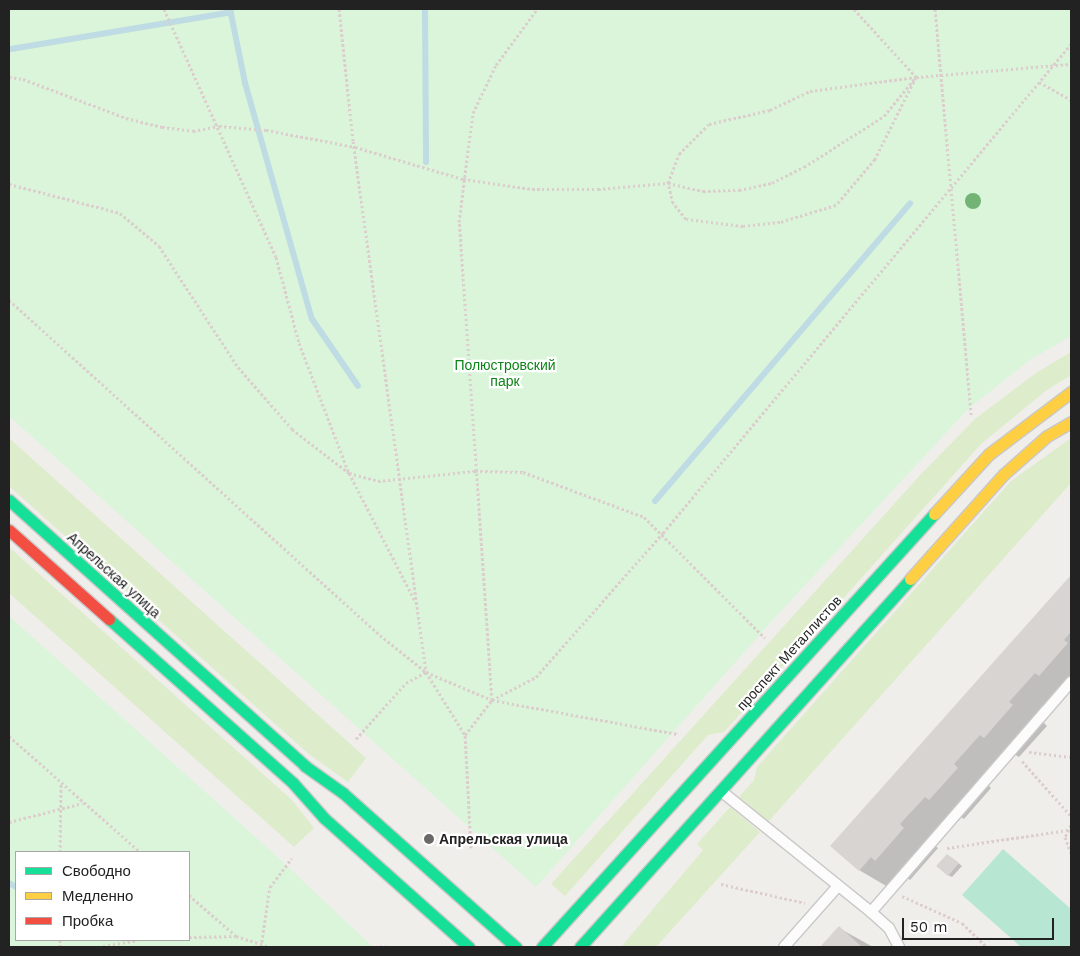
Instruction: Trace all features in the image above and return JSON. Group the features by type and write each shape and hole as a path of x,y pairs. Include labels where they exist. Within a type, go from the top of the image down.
{"street":[{"name":"проспект Металлистов","path":"542,947 988,454 1071,392"},
{"path":"580,947 1004,474 1047,436 1071,422"},
{"name":"Апрельская улица","path":"9,500 305,766 343,793 516,947"},
{"path":"9,530 293,783 324,818 469,947"}],"lane":[{"path":"871,912 932,838 1071,682"},
{"path":"720,790 871,912 889,928 899,947"},
{"path":"784,947 838,886"}],"path":[{"path":"164,9 219,126 276,257 299,343 349,473 418,607"},
{"path":"338,9 355,147 402,478 426,672 465,735 471,848"},
{"path":"492,700 475,471 460,222 463,179 473,113 496,65 537,9"},
{"path":"854,9 916,77"},
{"path":"935,9 971,414"},
{"path":"465,735 492,700 536,677 664,533 1071,44"},
{"path":"916,77 875,160 836,205 780,222 743,226 686,219 673,204 668,183 680,154 709,124 770,110 810,92 916,77 940,74 1071,64"},
{"path":"9,77 23,79 135,120 193,131 219,126 266,130 355,147 463,179 532,189 598,189 668,183 703,191 739,190 772,183 884,116 916,77"},
{"path":"1039,82 1071,100"},
{"path":"9,184 120,213 159,246 238,367 292,429 349,473 378,481 475,471 522,472 644,517 664,533 765,638"},
{"path":"9,300 373,628 426,672 492,700 677,734"},
{"path":"356,739 406,683 426,672"},
{"path":"9,736 139,851"},
{"path":"1012,749 1071,757"},
{"path":"1012,749 1071,816"},
{"path":"60,851 61,783"},
{"path":"9,822 84,803"},
{"path":"1071,825 1068,830 1066,844 1071,853"},
{"path":"932,838 944,848 1068,830"},
{"path":"261,947 270,887 292,858"},
{"path":"721,884 820,906"},
{"path":"888,890 962,922 987,947"},
{"path":"190,896 236,936 261,947 269,947"},
{"path":"190,937 236,936"},
{"path":"98,947 132,941"},
{"path":"375,947 386,946"}],"green space":[{"name":"Полюстровский парк","path":"9,9 1071,9 1071,336 1030,360 968,409 769,624 536,887 9,416"},
{"path":"1071,352 1071,375 1047,390 981,444 724,732 708,735 565,896 551,884 922,473 975,419 1036,373"},
{"path":"9,438 366,758 348,782 310,755 9,486"},
{"path":"1071,438 1071,483 768,822 739,797 754,780 757,767 1011,481"},
{"path":"9,547 292,800 314,828 294,847 9,593"},
{"path":"9,616 270,850 373,947 9,947"},
{"path":"730,807 760,832 656,947 621,947 703,850 697,844"},
{"path":"1003,849 1071,909 1071,947 1021,947 962,895"}],"building":[{"path":"1071,575 1071,632 1064,640 1068,643 1039,676 1035,673 1009,702 1013,705 984,738 980,735 954,764 958,768 929,800 925,797 900,824 904,828 875,861 871,857 859,871 830,846"},
{"path":"947,854 959,863 948,876 936,866"},
{"path":"839,926 862,947 820,947"}],"waterway":[{"path":"230,9 245,83 312,319 358,386"},
{"path":"425,9 426,162"},
{"path":"11,49 231,12"},
{"path":"655,501 910,203"},
{"path":"9,883 15,886"}],"traffic: fast":[{"path":"9,500 305,766 343,793 516,947"},
{"path":"542,947 934,514"},
{"path":"580,947 910,579"},
{"path":"109,619 293,783 324,818 469,947"}],"traffic: slow":[{"path":"934,514 989,454 1071,392"},
{"path":"910,579 1004,474 1047,436 1071,422"}],"traffic: jam":[{"path":"9,530 109,619"}],"place":[{"name":"Апрельская улица","path":"429,839"}]}
